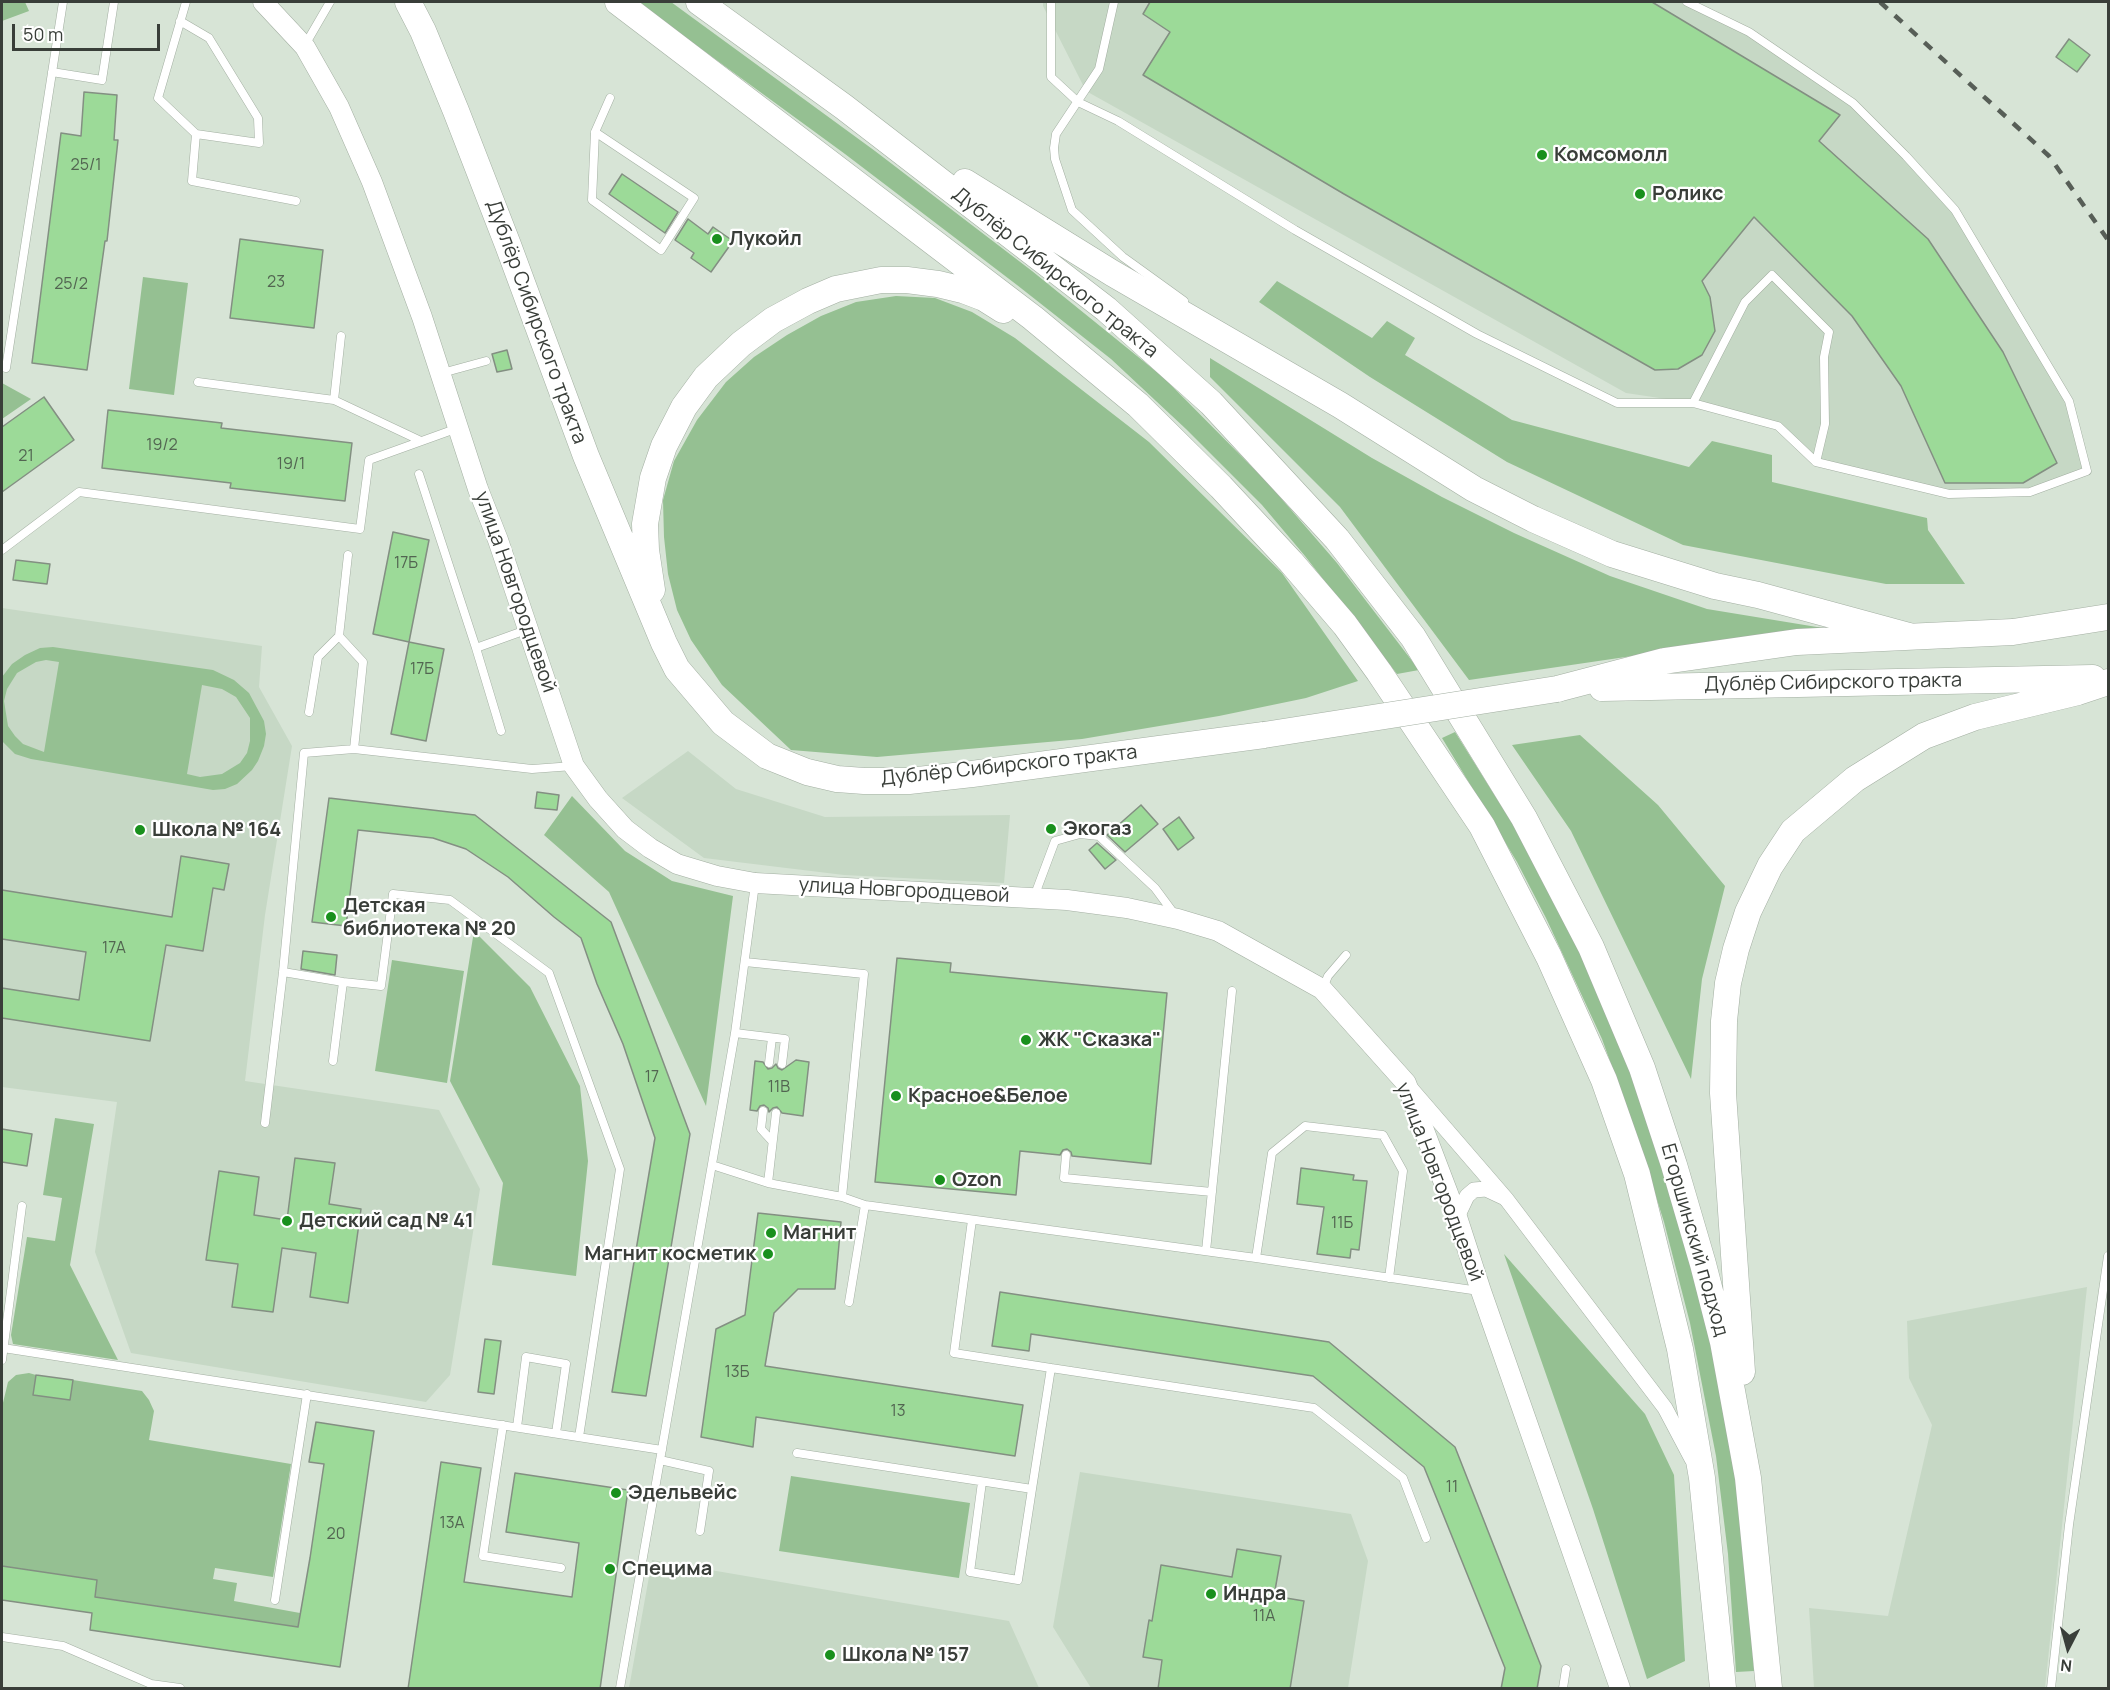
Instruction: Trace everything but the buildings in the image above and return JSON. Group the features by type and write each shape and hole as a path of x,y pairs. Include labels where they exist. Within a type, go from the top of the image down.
{"main road":[{"name":"Дублёр Сибирского тракта","path":"408,2 423,31 456,111 586,456 677,669 723,723 766,756 807,772 837,779 909,781 1264,735 1557,689 1664,662 1797,642 2013,632 2109,617"},
{"name":"Дублёр Сибирского тракта","path":"618,2 1033,318 1138,405 1221,487 1292,562 1345,625 1482,826"},
{"name":"Дублёр Сибирского тракта","path":"699,2 844,107 1106,309 1211,403 1337,539 1413,637 1524,818"},
{"name":"Дублёр Сибирского тракта","path":"844,107 1112,273 1340,405 1474,489 1533,519 1612,554 1715,586 1758,595 1909,636"},
{"name":"Дублёр Сибирского тракта","path":"664,643 649,573 645,524 653,478 664,446 684,407 706,378 741,344 773,320 836,289 881,280 907,280 938,284 984,298 1003,309 1221,487"},
{"name":"Дублёр Сибирского тракта","path":"1557,689 2109,680"},
{"path":"1748,1478 1738,1290 1723,1093 1724,1021 1728,983 1748,912 1770,866 1793,831 1855,779 1924,736 1975,717 2078,692 2109,680"},
{"name":"Егоршинский подход","path":"1524,818 1591,947 1642,1068 1703,1264 1723,1342 1748,1478 1769,1689"},
{"name":"Егоршинский подход","path":"1482,826 1550,957 1604,1080 1637,1174 1680,1349 1702,1478 1723,1689"}],"street":[{"name":"улица Новгородцевой","path":"263,2 305,47 339,107 372,182 440,373 574,766 598,799 625,829 650,848 677,864 717,876 755,883 1067,900 1127,908 1178,919 1218,931 1322,989 1406,1083 1457,1217 1620,1689"},
{"path":"1406,1083 1507,1200 1665,1408 1702,1478"},
{"path":"1457,1217 1467,1196 1474,1190 1486,1189 1507,1200"}],"lane":[{"path":"6,368 63,2"},
{"path":"52,72 102,80 114,2"},
{"path":"180,21 209,38 258,118 259,143 196,134 158,98 180,21 186,2"},
{"path":"305,47 330,2"},
{"path":"1051,2 1051,77 1078,102 1118,121 1295,230 1477,334 1617,403 1693,403 1778,426 1816,462 1949,494 2030,492 2086,471 2069,401 1955,210 1853,103 1749,32 1687,2"},
{"path":"1114,2 1099,69 1056,134 1053,148 1055,159 1072,210 1123,257 1187,303"},
{"path":"595,132 694,198 661,250 592,200 595,132 610,98"},
{"path":"196,134 192,181 296,201"},
{"path":"1693,403 1745,302 1772,275 1829,332 1824,357 1825,424 1816,462"},
{"path":"1225,328 1340,405"},
{"path":"334,400 341,336"},
{"path":"440,373 486,361"},
{"path":"198,382 334,400 421,441"},
{"path":"2,550 79,492 360,529 369,460 458,428"},
{"path":"419,474 501,731"},
{"path":"309,712 318,657 339,636 348,555"},
{"path":"476,648 528,630"},
{"path":"339,636 363,662 354,749"},
{"path":"265,1123 283,972 304,753 354,749 532,769 574,766"},
{"path":"1033,899 1055,841 1080,834 1099,836 1155,888 1178,919"},
{"path":"620,1689 735,1033 755,883"},
{"path":"283,972 381,986 393,894 450,900 549,973 620,1169 579,1437"},
{"path":"1322,989 1328,976 1346,955"},
{"path":"745,962 864,974 842,1197"},
{"path":"333,1061 343,982"},
{"path":"1206,1251 1232,992"},
{"path":"735,1033 785,1039 782,1065"},
{"path":"769,1063 772,1038"},
{"path":"763,1111 761,1130 772,1141"},
{"path":"768,1183 776,1113"},
{"path":"1256,1258 1272,1154 1305,1126 1383,1135 1403,1171 1389,1278"},
{"path":"1066,1155 1064,1178 1212,1192"},
{"path":"712,1165 768,1183 842,1197 865,1205 1481,1291"},
{"path":"849,1302 865,1205"},
{"path":"2,1360 22,1206"},
{"path":"972,1220 954,1353 1314,1408 1403,1478 1426,1538"},
{"path":"2051,1689 2069,1526 2109,1256"},
{"path":"3,1348 662,1450"},
{"path":"517,1427 526,1357 566,1364 556,1433"},
{"path":"982,1482 970,1572 1018,1580 1051,1368"},
{"path":"275,1600 307,1394"},
{"path":"503,1425 483,1556 561,1568"},
{"path":"797,1453 1032,1489"},
{"path":"660,1460 709,1471 700,1531"},
{"path":"2,1637 63,1646 150,1686 180,1689"},
{"path":"1563,1689 1566,1670"}],"shaded area":[{"path":"1043,2 1687,2 1749,32 1853,103 1955,210 2069,401 2087,471 2030,492 1949,494 1816,462 1778,426 1693,403 1626,393 1086,91"},
{"path":"2,608 262,646 259,687 292,746 265,915 245,1081 439,1110 480,1189 450,1375 426,1402 131,1353 95,1252 117,1102 2,1087"},
{"path":"688,751 736,789 825,817 1010,815 1004,883 844,875 704,858 622,798"},
{"path":"2087,1287 2045,1688 1814,1688 1809,1608 1888,1616 1932,1425 1909,1378 1907,1321"},
{"name":"Индра","path":"1080,1472 1351,1514 1368,1561 1348,1688 1091,1688 1053,1627"},
{"name":"Школа № 157","path":"652,1560 1009,1621 1039,1688 629,1688"}],"green space":[{"path":"2,2 25,2 29,11 2,21"},
{"path":"637,2 671,2 875,151 1032,271 1163,377 1267,482 1337,563 1419,670 1397,674 1262,505 1186,429 1111,359 845,154"},
{"path":"143,277 188,283 174,395 129,389"},
{"path":"1277,281 1372,338 1387,321 1415,338 1405,355 1512,420 1689,467 1712,441 1772,455 1772,482 1927,518 1928,530 1965,584 1886,584 1683,545 1507,462 1370,377 1259,302"},
{"path":"896,296 935,298 972,312 1015,338 1149,442 1282,573 1358,681 1306,698 1219,716 1082,739 877,757 791,750 722,685 691,640 677,610 668,574 663,500 674,461 697,420 726,382 754,357 821,316 856,302"},
{"path":"1210,358 1372,458 1442,497 1514,533 1610,576 1707,609 1823,628 1469,680 1340,507 1210,377"},
{"path":"2,383 31,399 2,419"},
{"path":"53,647 213,670 234,680 249,693 264,721 266,734 258,761 237,784 225,789 213,790 31,759 15,754 2,741 2,677 12,664 40,648","holes":["46,660 59,662 44,752 23,744 15,736 8,726 4,701 7,689 17,673 36,662","202,685 222,689 236,697 250,718 250,741 247,753 240,763 222,774 200,777 187,774"]},
{"path":"1455,732 1527,847 1561,909 1617,1033 1651,1126 1707,1318 1732,1453 1745,1555 1754,1671 1736,1672 1728,1554 1716,1456 1690,1323 1664,1222 1636,1133 1602,1039 1546,918 1517,862 1442,738"},
{"path":"1580,735 1658,805 1725,886 1702,979 1691,1079 1571,831 1512,745"},
{"path":"572,796 625,851 672,881 733,896 706,1106 609,892 544,835"},
{"path":"474,931 530,987 580,1086 588,1161 576,1276 492,1265 503,1183 450,1081"},
{"path":"392,960 464,971 447,1083 375,1071"},
{"path":"55,1118 94,1124 70,1265 118,1360 13,1344 11,1335 27,1237 55,1241 62,1198 43,1195"},
{"path":"1504,1254 1645,1414 1674,1475 1685,1661 1647,1679 1593,1509"},
{"path":"29,1373 36,1375 70,1399 73,1380 142,1391 154,1411 149,1440 291,1464 273,1577 215,1568 213,1579 237,1583 234,1601 300,1613 298,1627 95,1597 97,1580 2,1566 2,1407 8,1382 16,1375"},
{"path":"791,1476 970,1503 959,1578 779,1551"}],"railway":[{"path":"1880,2 2049,156 2108,240"}],"place":[{"name":"Комсомолл","path":"1542,155"},
{"name":"Роликс","path":"1640,194"},
{"name":"Лукойл","path":"717,239"},
{"name":"Экогаз","path":"1051,829"},
{"name":"Школа № 164","path":"140,830"},
{"name":"Детская библиотека № 20","path":"331,917"},
{"name":"ЖК \"Сказка\"","path":"1026,1040"},
{"name":"Красное&Белое","path":"896,1096"},
{"name":"Ozon","path":"940,1180"},
{"name":"Детский сад № 41","path":"287,1221"},
{"name":"Магнит","path":"771,1233"},
{"name":"Магнит косметик","path":"768,1254"},
{"name":"Эдельвейс","path":"616,1493"},
{"name":"Специма","path":"610,1569"},
{"name":"Индра","path":"1211,1594"},
{"name":"Школа № 157","path":"830,1655"}]}
